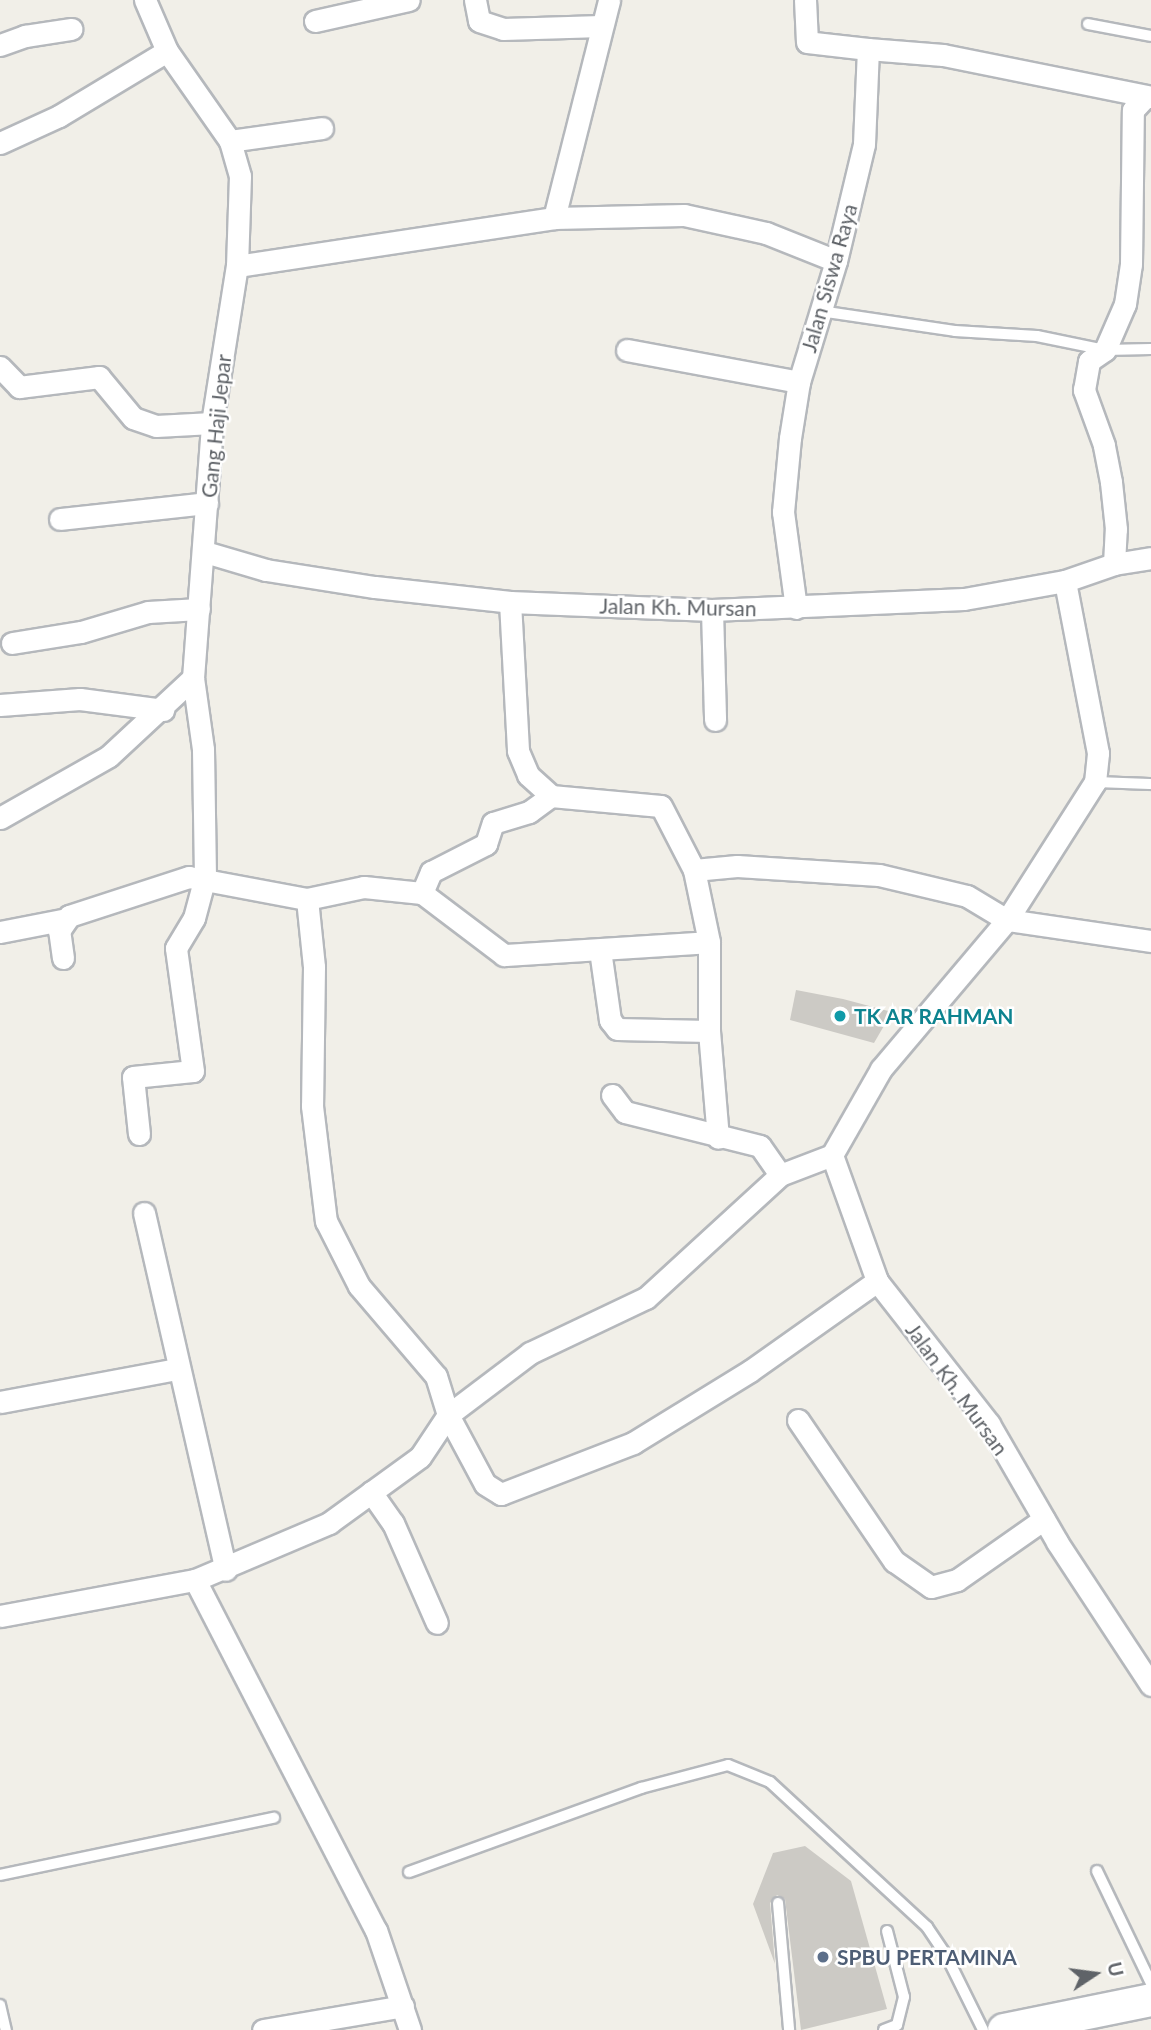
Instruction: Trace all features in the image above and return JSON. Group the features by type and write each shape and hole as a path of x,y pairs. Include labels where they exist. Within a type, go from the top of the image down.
{"main road":[{"path":"1004,2030 1151,2000"}],"street":[{"name":"Gang Haji Jepar","path":"139,1134 133,1077 193,1071 176,948 194,918 205,877 203,748 193,678 205,552 212,423 237,267 240,176 230,141 167,51 145,0"},
{"path":"315,20 409,0"},
{"path":"475,0 479,20 503,29 601,26"},
{"path":"554,218 609,0"},
{"path":"805,0 807,42 943,55 1148,97"},
{"path":"0,45 25,36 71,29"},
{"name":"Jalan Siswa Raya","path":"796,608 783,512 799,382 836,261 864,144 868,49"},
{"path":"0,143 59,116 167,51"},
{"path":"1114,564 1116,529 1111,482 1104,446 1084,390 1089,361 1105,350 1125,304 1131,264 1133,110 1148,97"},
{"path":"230,141 322,128"},
{"path":"237,267 554,218 684,215 766,233 836,261"},
{"path":"627,350 799,382"},
{"path":"0,367 19,387 99,377 134,418 156,426 212,423"},
{"path":"60,519 207,503"},
{"name":"Jalan Kh. Mursan","path":"205,552 267,570 510,602 712,610 964,599 1065,581 1114,564 1151,558"},
{"path":"0,1616 195,1580 226,1570 329,1523 420,1457 448,1415 530,1353 646,1298 780,1175 832,1155 881,1069 1007,920 1095,782 1098,753 1065,581"},
{"path":"510,602 518,751 528,775 551,796 662,806 694,870 709,942 709,1031 718,1138"},
{"path":"12,643 81,632 148,612 200,608"},
{"path":"712,610 715,720"},
{"path":"0,818 109,756 163,710 193,678"},
{"path":"0,705 80,699 163,710"},
{"path":"422,893 431,872 486,844 493,823 530,812 551,796"},
{"path":"694,870 737,866 904,879 967,896 1007,920 1151,941"},
{"path":"0,932 67,919 92,906 205,877 307,898 364,887 422,893 504,956 709,942"},
{"path":"307,898 314,967 312,1106 326,1221 359,1286 436,1376 448,1415 485,1484 501,1494 520,1490 633,1443 750,1371 877,1282"},
{"path":"63,958 59,931 67,919"},
{"path":"600,950 608,1012 617,1028 709,1031"},
{"path":"612,1096 625,1112 718,1138 760,1146 780,1175"},
{"name":"Jalan Kh. Mursan","path":"832,1155 877,1282 989,1424 1044,1519 1151,1685"},
{"path":"144,1213 177,1369 226,1570"},
{"path":"0,1402 177,1369"},
{"path":"798,1420 894,1561 931,1587 957,1580 1044,1519"},
{"path":"371,1492 393,1523 437,1623"},
{"path":"195,1580 372,1922 410,2030"},
{"path":"263,2030 403,2006"}],"lane":[{"path":"1088,24 1151,36"},
{"path":"820,312 955,331 1037,336 1105,350 1151,349"},
{"path":"1095,782 1151,784"},
{"path":"409,1872 641,1788 728,1765 770,1782 926,1927 947,1958 983,2030"},
{"path":"0,1875 274,1818"},
{"path":"1097,1871 1151,1983"},
{"path":"778,1903 785,2029"},
{"path":"884,2030 898,2027 903,1987 887,1931"},
{"path":"0,2005 6,2030"}],"building":[{"name":"TK AR RAHMAN","path":"796,990 892,1012 874,1043 790,1020"},
{"name":"SPBU PERTAMINA","path":"805,1846 851,1881 887,2009 801,2030 785,1899 777,1895 770,1903 775,1964 753,1904 773,1853"}],"place":[{"name":"TK AR RAHMAN","path":"840,1016"},
{"name":"SPBU PERTAMINA","path":"823,1957"}]}
